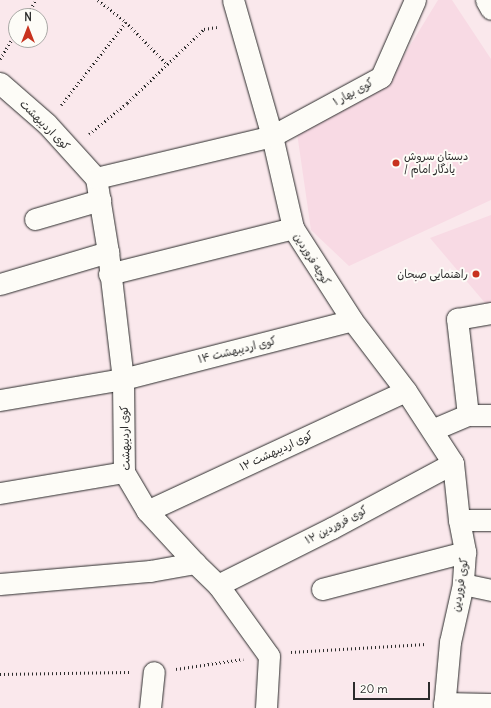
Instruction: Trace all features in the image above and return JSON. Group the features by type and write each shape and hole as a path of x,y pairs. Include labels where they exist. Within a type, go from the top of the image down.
{"street":[{"name":"کوچه فروردین","path":"233,0 272,136 293,228 352,320 406,391 453,463"},
{"name":"کوی بهار ۱","path":"96,178 272,136 381,77 415,0"},
{"path":"486,0 491,9"},
{"name":"کوی اردیبهشت","path":"0,83 47,124 96,178 108,252 109,274 123,379 124,472 147,510 195,563 218,585 269,656"},
{"path":"35,219 100,200"},
{"path":"109,274 293,228"},
{"path":"0,284 108,252"},
{"path":"468,415 457,319 491,313"},
{"name":"کوی اردیبهشت ۱۴","path":"0,400 123,379 352,320"},
{"name":"کوی اردیبهشت ۱۲","path":"147,510 406,391"},
{"path":"432,430 468,415 491,416"},
{"name":"کوی فروردین","path":"444,706 450,642 462,584 465,552 459,520 453,463"},
{"name":"کوی فروردین ۱۲","path":"218,585 332,528 453,463"},
{"path":"0,493 124,472"},
{"path":"459,520 491,520"},
{"path":"322,589 465,552"},
{"path":"0,584 150,571 195,563"},
{"path":"462,584 491,590"},
{"path":"266,708 269,656"},
{"path":"150,708 154,672"},
{"path":"444,706 491,704"}],"path":[{"path":"99,0 126,22 168,65"},
{"path":"47,124 126,22"},
{"path":"69,149 127,103 204,29 240,23"},
{"path":"0,59 8,46"},
{"path":"0,674 154,672 269,656 298,650 450,642"}],"shaded area":[{"name":"دبستان سروش / یادگار امام","path":"438,0 452,0 491,59 491,200 349,266 311,230 296,126 389,80"},
{"name":"راهنمایی صبحان","path":"491,215 491,310 430,238"}],"place":[{"name":"دبستان سروش / یادگار امام","path":"396,163"},
{"name":"راهنمایی صبحان","path":"476,274"}]}
